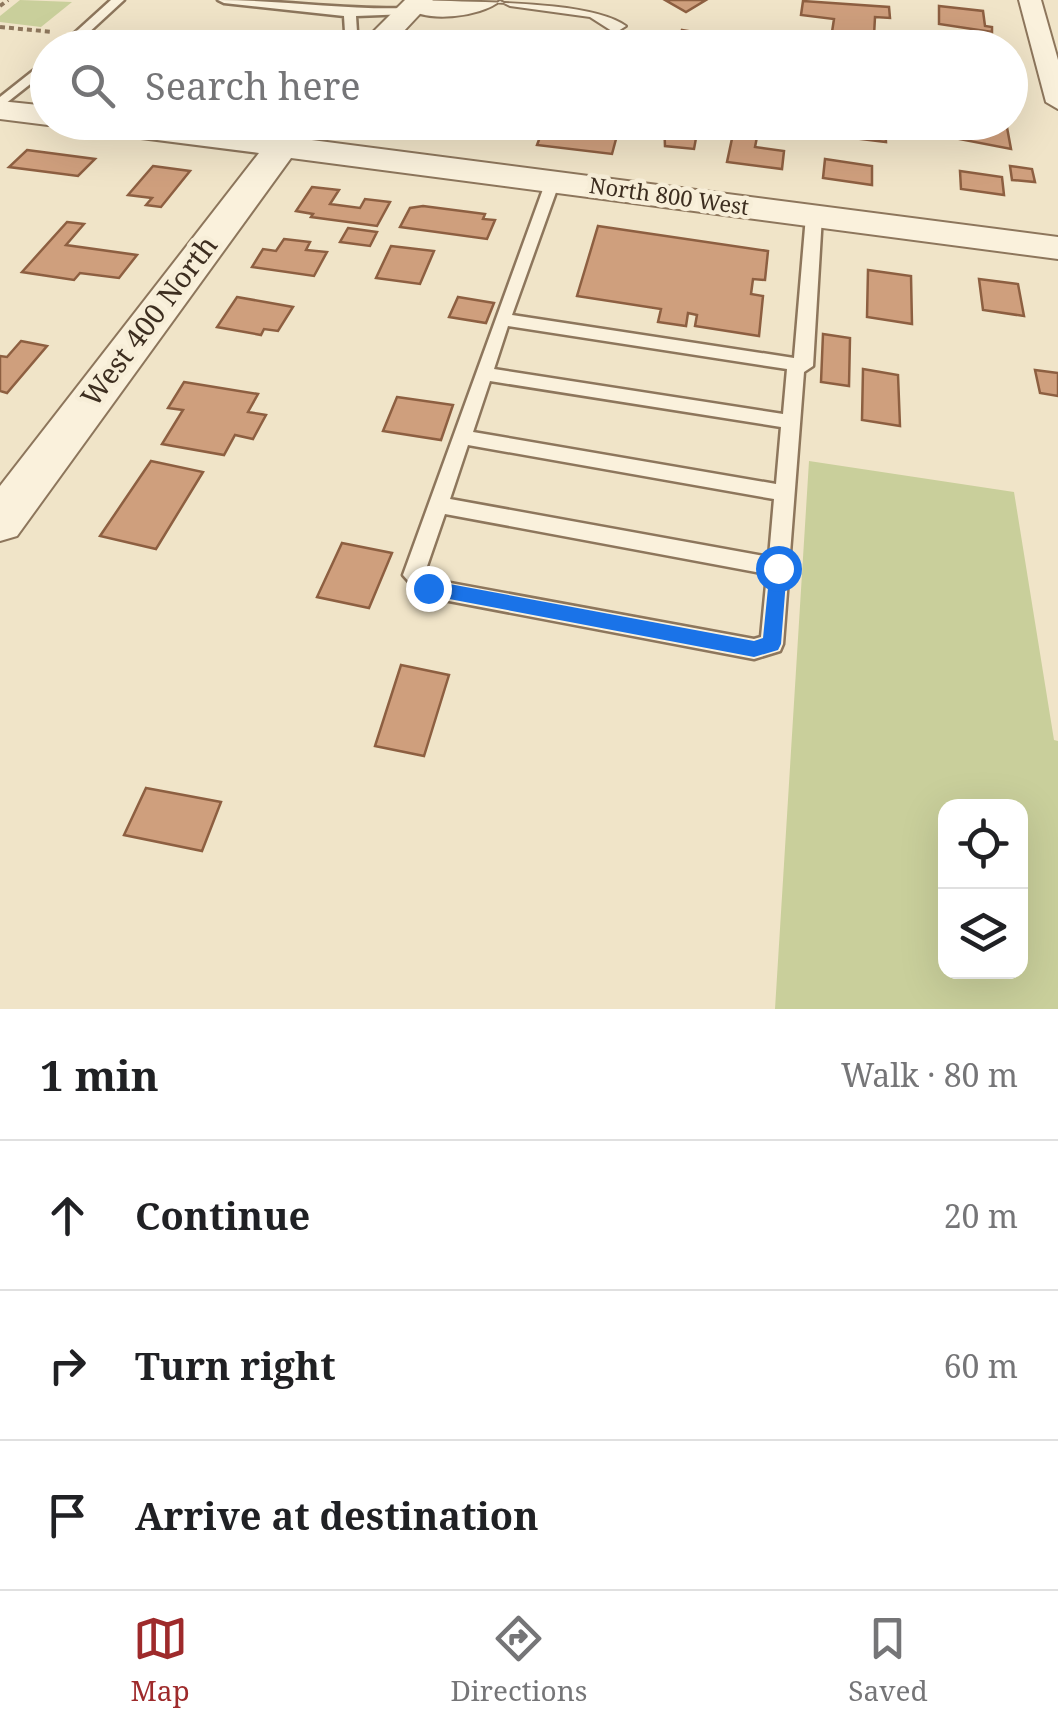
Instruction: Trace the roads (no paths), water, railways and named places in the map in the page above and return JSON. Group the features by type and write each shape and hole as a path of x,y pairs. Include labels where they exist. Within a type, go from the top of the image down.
{"street":[{"path":"390,30 414,6 465,9 490,0"},
{"path":"510,0 596,12 615,26"},
{"path":"1029,0 1058,102"},
{"path":"0,107 30,113"},
{"name":"West 400 North","path":"0,522 286,140"},
{"name":"North 800 West","path":"324,140 553,181 1058,248"}],"lane":[{"path":"84,30 118,0"},
{"path":"224,0 350,14 414,6"},
{"path":"350,14 351,30"},
{"path":"0,107 30,79"},
{"path":"553,181 414,575 428,588 735,646 754,649 772,644 796,364"},
{"path":"502,320 804,366 814,216"},
{"path":"483,374 790,422"},
{"path":"462,438 784,493"},
{"path":"438,505 778,568"}]}
